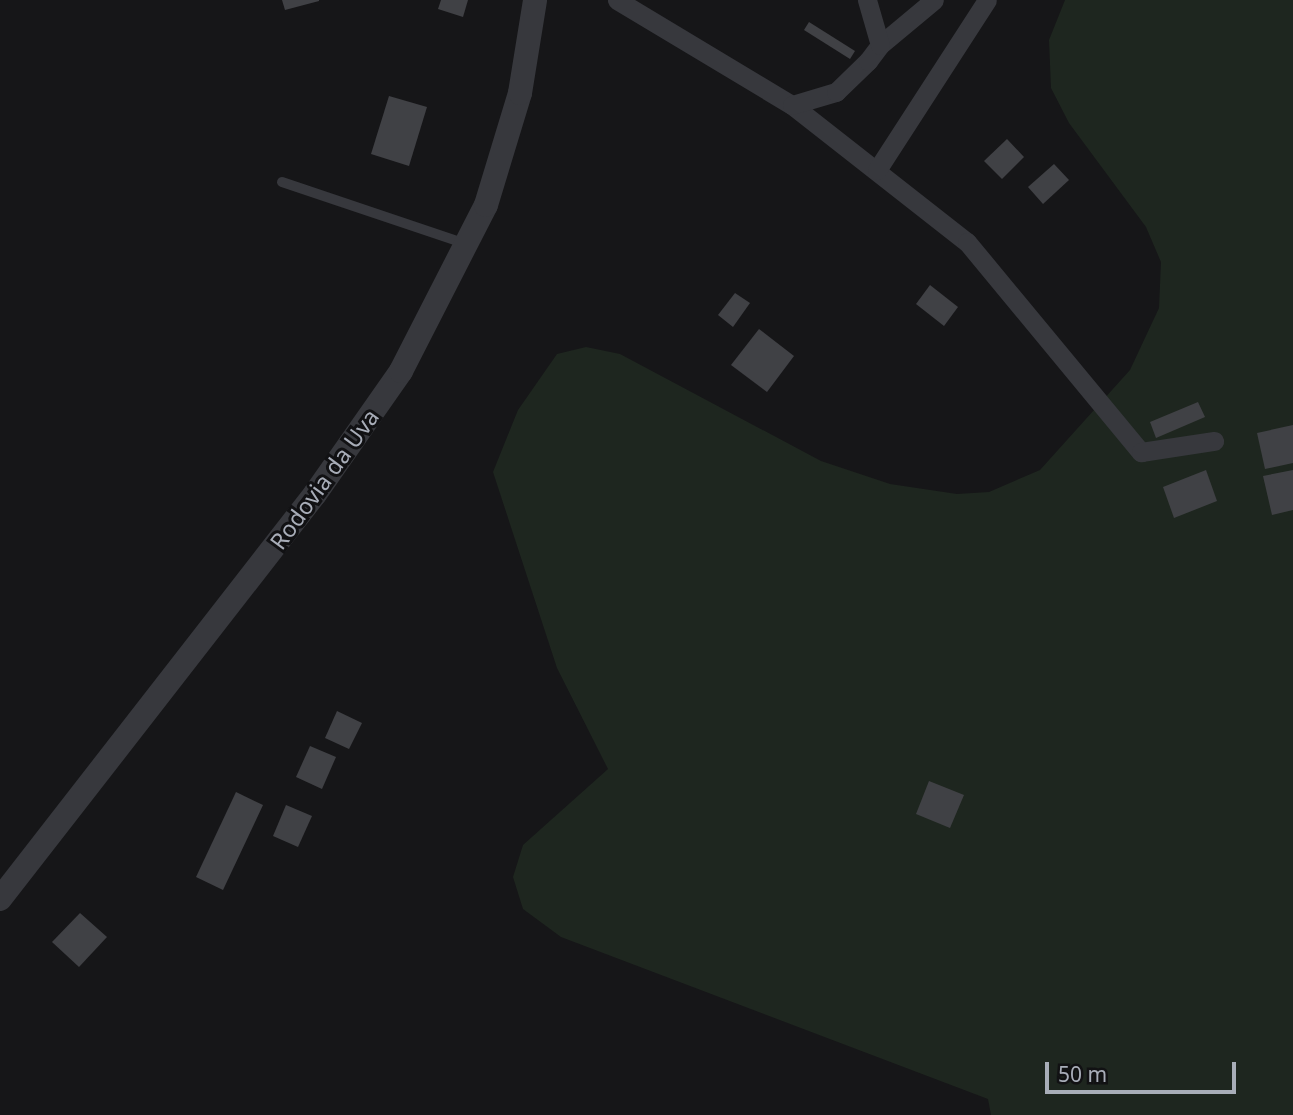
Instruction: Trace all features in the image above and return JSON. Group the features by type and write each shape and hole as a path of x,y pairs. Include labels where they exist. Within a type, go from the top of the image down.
{"street":[{"name":"Rodovia da Uva","path":"0,899 367,424 470,245 520,93 535,0"},
{"path":"617,0 792,105 967,242 1141,452 1213,441"},
{"path":"867,0 880,45"},
{"path":"792,105 836,92 880,45 934,0"},
{"path":"877,170 987,0"}],"lane":[{"path":"282,182 470,245"}],"shaded area":[{"path":"1065,0 1293,0 1293,1115 991,1115 988,1099 561,937 523,909 513,877 523,845 608,769 557,668 493,472 518,410 557,354 586,347 620,354 821,461 890,484 957,494 989,492 1040,470 1130,370 1159,308 1161,262 1146,227 1069,123 1051,88 1049,40"}],"building":[{"path":"282,0 319,0 319,1 285,10"},
{"path":"441,0 468,0 463,17 438,9"},
{"path":"809,22 855,51 850,59 804,30"},
{"path":"389,96 427,107 409,166 371,154"},
{"path":"1007,139 1024,157 1002,179 984,161"},
{"path":"1054,164 1069,180 1043,204 1028,187"},
{"path":"930,285 958,307 944,326 916,304"},
{"path":"735,293 750,303 733,327 718,315"},
{"path":"759,329 794,356 767,392 731,365"},
{"path":"1198,402 1205,417 1156,438 1150,422"},
{"path":"1293,425 1293,463 1265,469 1257,433"},
{"path":"1206,470 1217,501 1174,518 1163,487"},
{"path":"1293,470 1293,510 1272,515 1263,476"},
{"path":"337,711 362,723 349,749 325,738"},
{"path":"310,746 336,757 322,789 296,777"},
{"path":"929,781 964,795 950,828 916,814"},
{"path":"236,792 263,805 223,890 196,877"},
{"path":"286,805 312,816 298,847 273,836"},
{"path":"80,913 107,937 79,967 52,942"}]}
